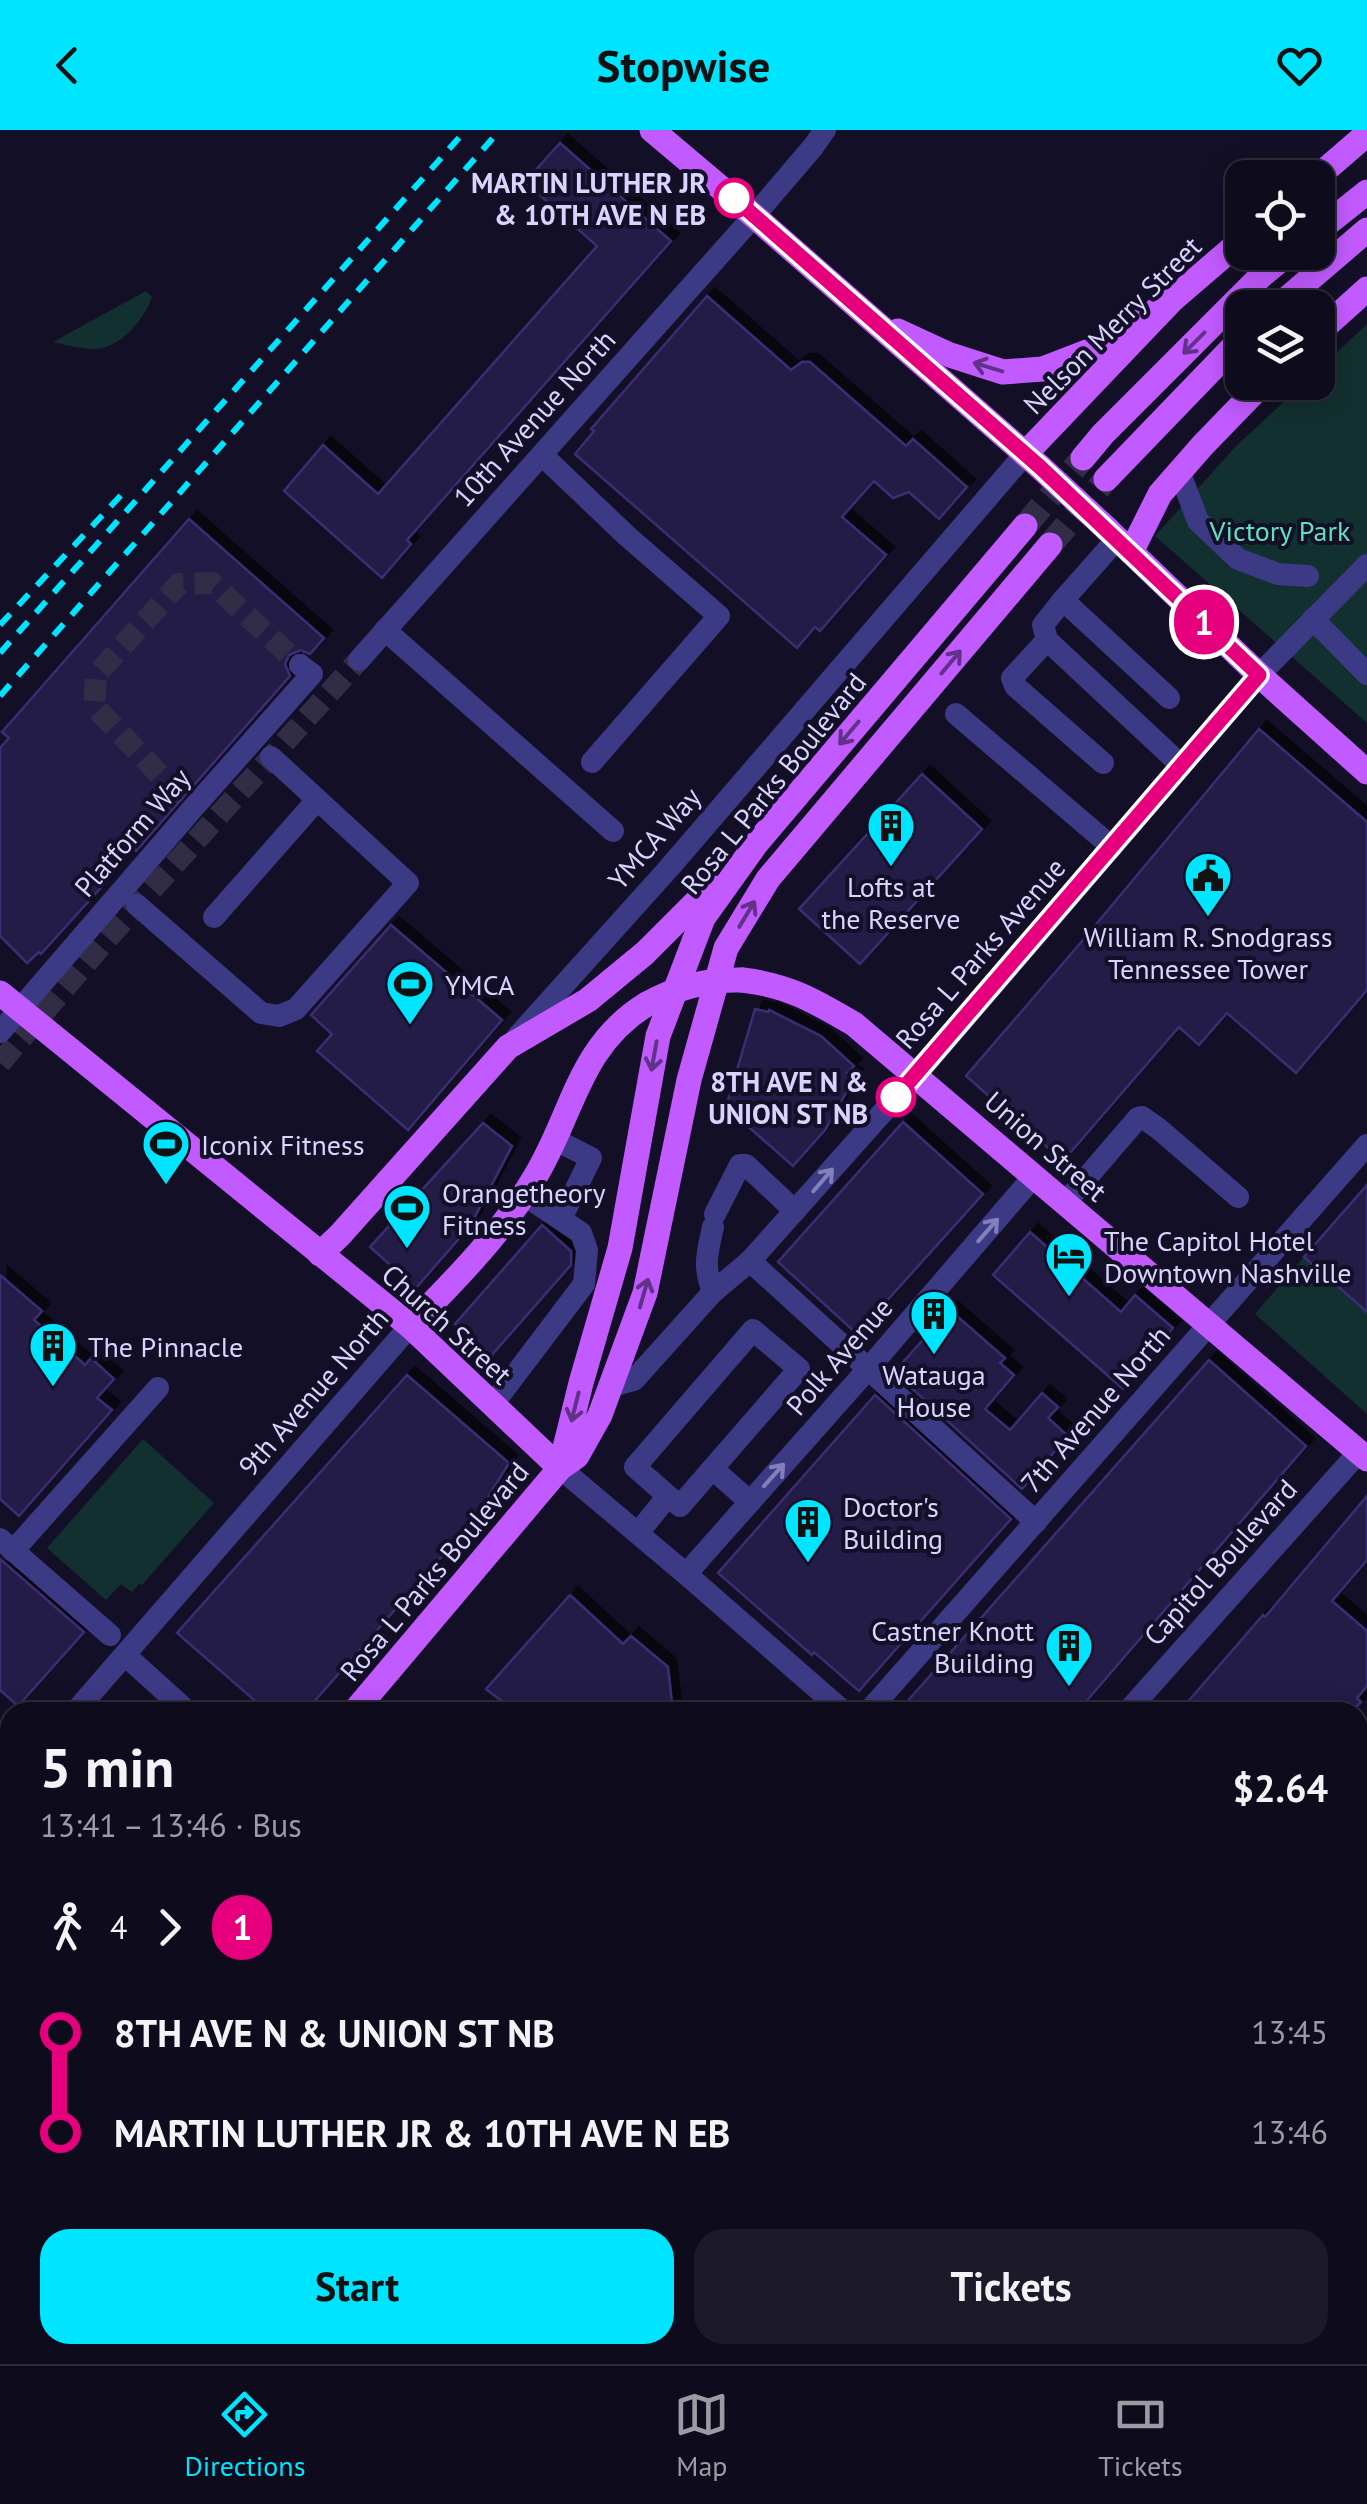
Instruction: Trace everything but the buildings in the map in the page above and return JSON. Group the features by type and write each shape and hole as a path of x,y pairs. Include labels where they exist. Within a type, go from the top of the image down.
{"main road":[{"path":"666,134 1032,461 1367,772"},
{"path":"1335,162 1367,134"},
{"path":"1335,217 1367,192"},
{"path":"1297,290 1367,230"},
{"name":"Nelson Merry Street","path":"1032,461 1172,300 1225,255"},
{"path":"1083,458 1102,434 1268,270"},
{"path":"1335,318 1367,289"},
{"path":"869,317 950,355 1003,372 1022,371 1043,369 1100,348 1172,300"},
{"path":"1106,479 1225,356"},
{"path":"1118,540 1247,400"},
{"name":"Rosa L Parks Boulevard","path":"560,1468 620,1248 658,1036 703,918 756,844 1026,526"},
{"name":"Rosa L Parks Boulevard","path":"362,1702 586,1442 612,1386 645,1293 689,1080 726,948 768,879 1050,545"},
{"path":"508,1047 588,1000 645,953 756,844"},
{"name":"Union Street","path":"646,1004 672,990 695,984 742,980 780,986 854,1024 1363,1455"},
{"name":"Church Street","path":"10,1002 410,1326 560,1468"},
{"name":"9th Avenue North","path":"410,1326 482,1250 534,1181 574,1090 595,1053 628,1015 646,1004"},
{"name":"YMCA Way","path":"320,1254 508,1047"}],"street":[{"name":"10th Avenue North","path":"359,660 754,216 825,130"},
{"path":"542,454 720,616 592,762"},
{"name":"YMCA Way","path":"508,1047 1032,461"},
{"path":"1179,471 1198,521 1238,558 1278,574 1308,576"},
{"path":"1118,540 1043,625 1047,640 1181,765"},
{"name":"Rosa L Parks Avenue","path":"612,1386 634,1380 713,1292 750,1261 916,1075 1259,675 1367,565"},
{"path":"1063,600 1169,698"},
{"path":"1313,619 1367,674"},
{"path":"385,630 612,831"},
{"path":"1047,640 1012,678 1015,686 1102,762"},
{"name":"Platform Way","path":"0,1032 10,1002 306,670"},
{"path":"956,714 1112,847"},
{"path":"136,905 261,1013 279,1016 296,1009 408,883 271,758"},
{"path":"214,916 317,800"},
{"path":"1066,1203 1142,1117 1238,1197"},
{"path":"554,1139 591,1158 560,1220"},
{"name":"7th Avenue North","path":"877,1702 1367,1146"},
{"path":"713,1292 705,1262 714,1220 740,1165 746,1166 795,1211"},
{"name":"Polk Avenue","path":"686,1574 1034,1176"},
{"path":"492,1404 584,1284 587,1250 581,1233 523,1194"},
{"path":"750,1261 1036,1522"},
{"name":"9th Avenue North","path":"84,1702 410,1326"},
{"path":"753,1330 798,1369 680,1506 668,1496 635,1467 753,1330"},
{"path":"110,1634 6,1545 158,1388"},
{"name":"Capitol Boulevard","path":"1136,1702 1363,1455"},
{"name":"Church Street","path":"560,1468 833,1702"},
{"path":"713,1468 750,1502"},
{"path":"638,1533 668,1496"},
{"path":"125,1655 177,1702"}],"green space":[{"path":"146,291 152,297 143,315 130,332 113,344 89,349 53,342"},
{"name":"Victory Park","path":"1367,324 1367,723 1155,536 1236,446 1286,400 1335,400 1335,354"},
{"path":"1304,1257 1367,1312 1367,1414 1255,1314"},
{"path":"143,1439 214,1503 142,1585 132,1592 121,1584 106,1600 47,1548"}],"tunnel":[{"path":"1025,526 1083,458"},
{"path":"1050,545 1106,479"},
{"path":"182,798 94,706 96,675 179,584 212,583 300,665"},
{"path":"0,1063 359,660"}],"railway":[{"path":"0,653 466,130"},
{"path":"0,696 500,130"},
{"path":"0,625 125,491"}],"bus line":[{"name":"1","path":"734,198 1040,467 1259,675 896,1097"}],"place":[{"name":"MARTIN LUTHER JR & 10TH AVE N EB","path":"734,198"},
{"name":"Lofts at the Reserve","path":"891,868"},
{"name":"William R. Snodgrass Tennessee Tower","path":"1208,918"},
{"name":"YMCA","path":"410,1026"},
{"name":"8TH AVE N & UNION ST NB","path":"896,1097"},
{"name":"Iconix Fitness","path":"166,1186"},
{"name":"Orangetheory Fitness","path":"407,1250"},
{"name":"The Capitol Hotel Downtown Nashville","path":"1069,1298"},
{"name":"Watauga House","path":"934,1356"},
{"name":"The Pinnacle","path":"53,1388"},
{"name":"Doctor's Building","path":"808,1564"},
{"name":"Castner Knott Building","path":"1069,1688"}]}
